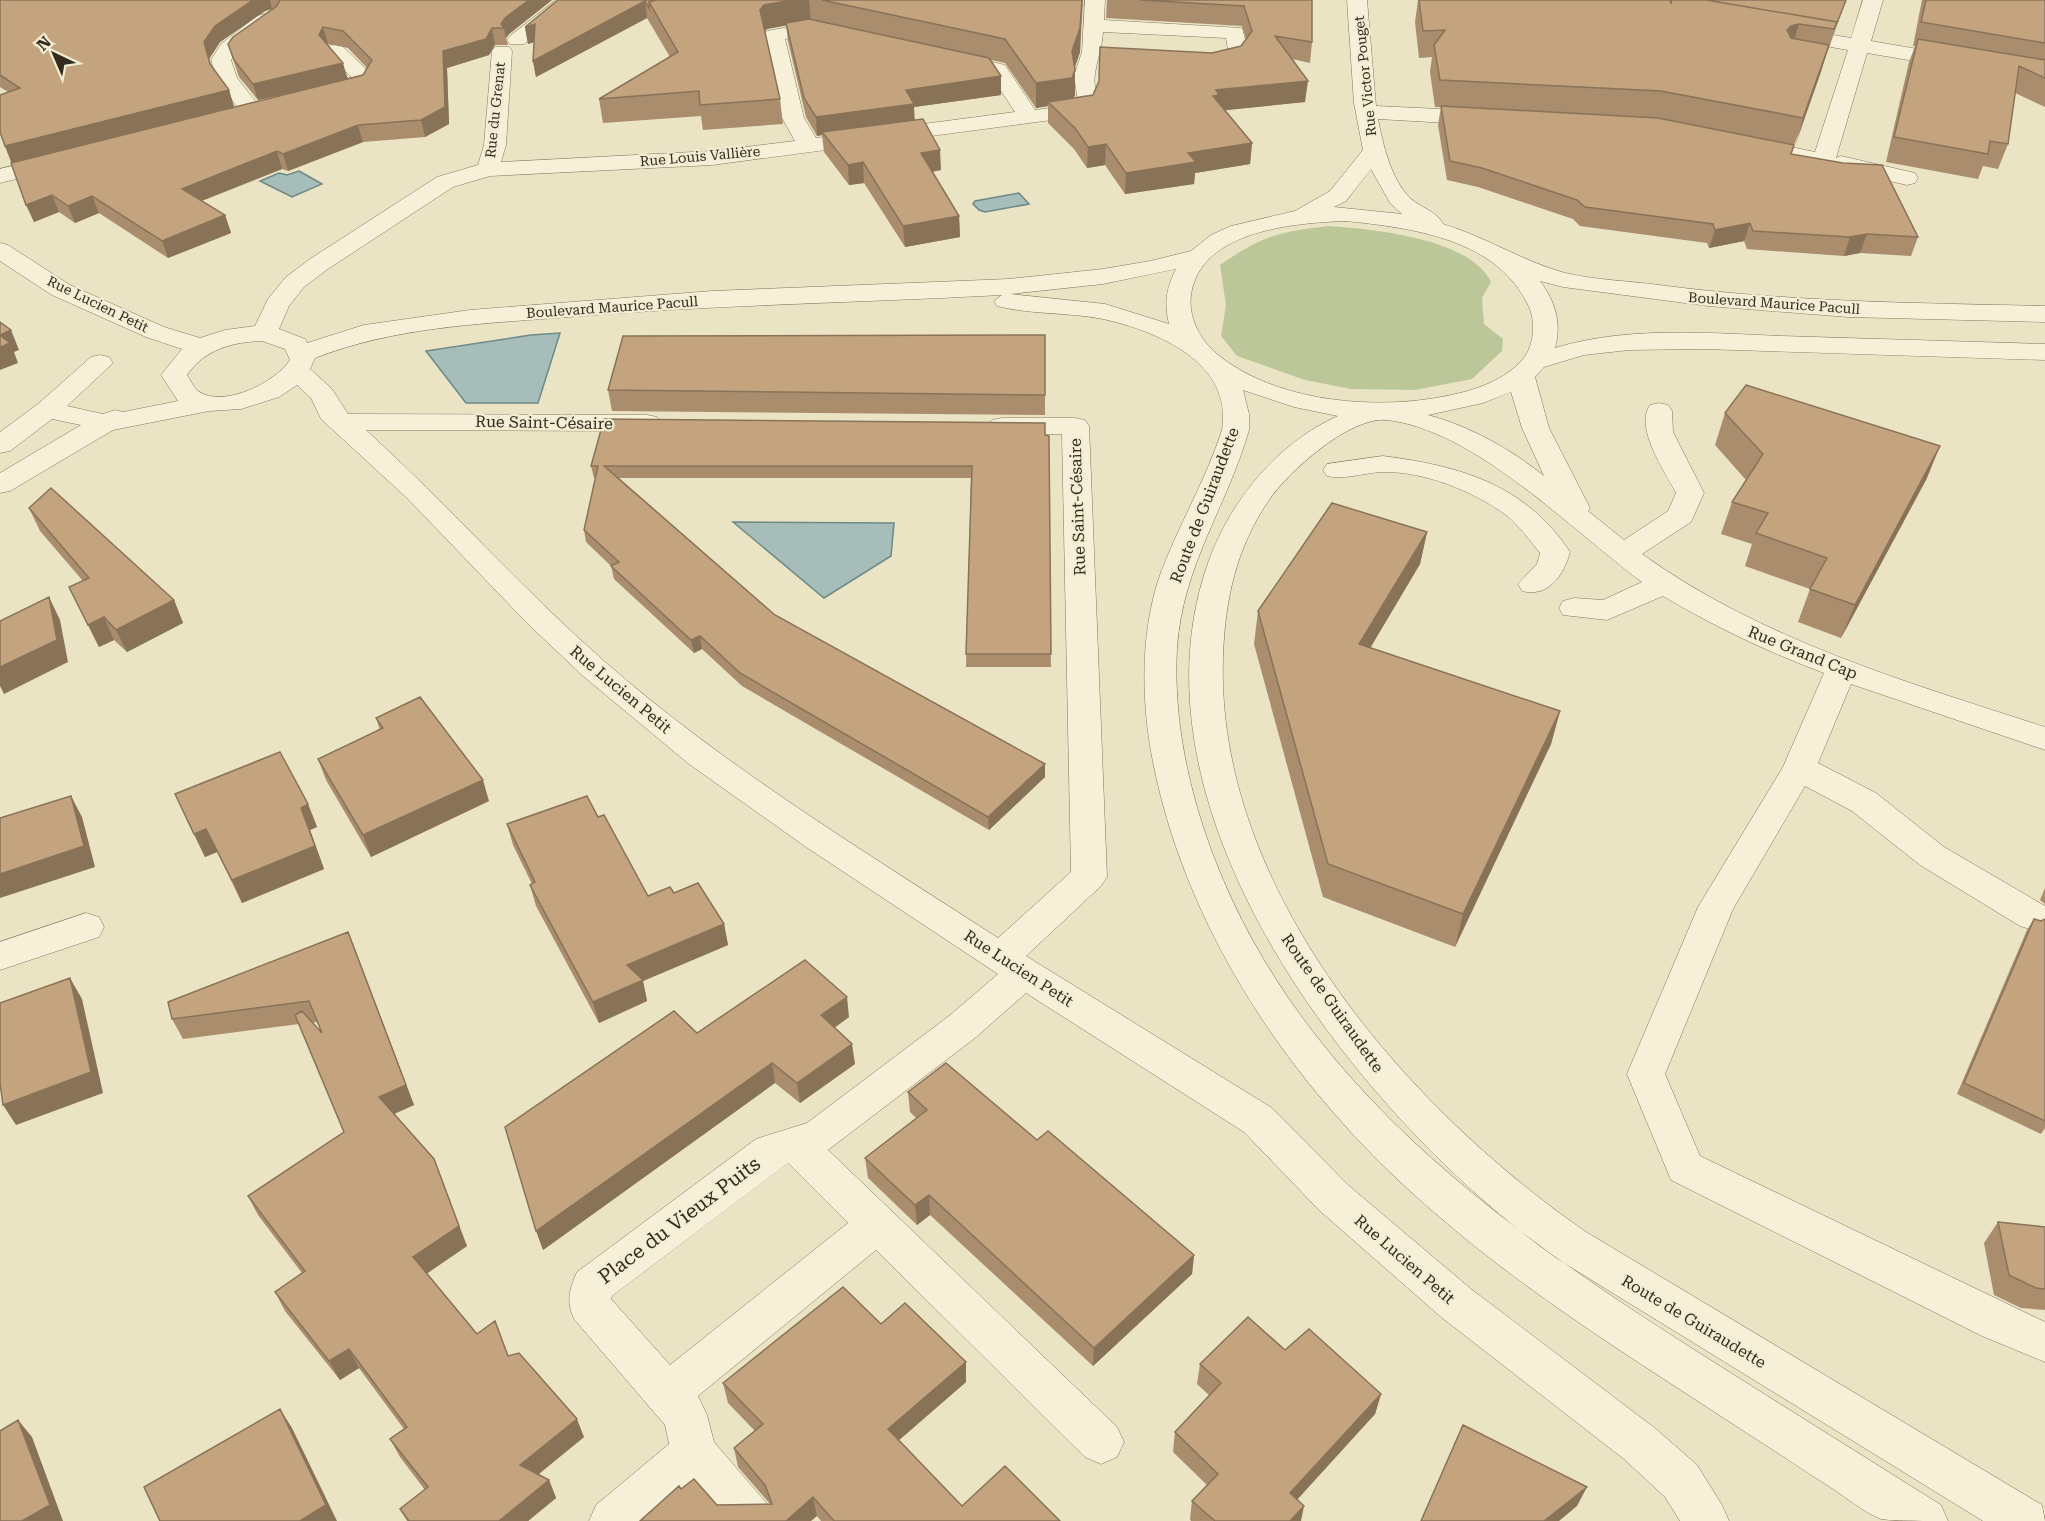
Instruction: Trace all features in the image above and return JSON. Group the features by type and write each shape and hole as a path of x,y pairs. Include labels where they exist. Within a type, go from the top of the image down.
{"street":[{"name":"Rue du Grenat","path":"488,170 495,145 510,46 568,0"},
{"name":"Rue Louis Vallière","path":"265,333 277,304 295,282 319,264 445,182 488,170 712,158 1082,110 1088,95 1084,76 1098,58 1094,26 1095,0"},
{"name":"Rue Victor Pouget","path":"1357,0 1373,152 1399,200 1441,229"},
{"path":"1824,160 1842,67 1858,46 1873,0"},
{"path":"195,125 261,109 227,79 221,60 228,48 273,17"},
{"path":"1094,26 1235,32 1238,50 1232,60 1210,65 1187,64"},
{"path":"808,144 793,118 774,35 811,28 855,38"},
{"path":"1767,30 2045,77"},
{"path":"314,97 360,85 364,78 335,50"},
{"path":"933,54 998,69 1029,117"},
{"path":"1367,112 1507,119"},
{"path":"1726,141 1762,139 1824,160 1906,178"},
{"name":"Rue Victor Pouget","path":"1299,216 1338,196 1373,152"},
{"path":"0,176 80,156"},
{"path":"1527,369 1548,328 1539,293 1507,261 1477,243 1441,229 1395,219 1366,216 1299,216 1249,228 1223,239 1196,257 1178,284 1177,315 1194,346 1222,370 1289,399 1381,412 1466,402 1527,369 1581,348 1629,342 1704,342 2045,352"},
{"name":"Rue Lucien Petit","path":"0,250 61,290 155,332 201,347"},
{"name":"Boulevard Maurice Pacull","path":"255,398 282,387 301,362 362,333 458,319 634,303 924,291 1095,279 1152,270 1196,257"},
{"name":"Boulevard Maurice Pacull","path":"1507,261 1563,280 1708,299 1848,309 2045,314"},
{"name":"Boulevard Maurice Pacull","path":"924,291 1105,312 1163,330 1194,346"},
{"path":"0,485 42,458 108,423 174,375 182,360 201,347 243,334 265,333"},
{"name":"Rue Lucien Petit","path":"265,333 296,343 301,362 337,417 417,492 538,616 594,669 701,756 818,838 1012,965 1258,1120 1334,1198 1456,1303 1640,1444 1680,1481 1706,1521"},
{"path":"3,443 47,410 100,363"},
{"name":"Rue Grand Cap","path":"1527,369 1525,400 1535,433 1582,521"},
{"name":"Route de Guiraudette","path":"1222,370 1233,397 1237,425 1213,489 1173,581 1165,632 1161,688 1168,753 1182,816 1205,882 1240,953 1287,1025 1345,1096 1418,1172 1505,1244 1596,1311 1925,1521"},
{"path":"174,375 176,387 189,398 210,403"},
{"path":"47,410 108,423 210,403 232,403 255,398"},
{"name":"Rue Lucien Petit","path":"255,398 286,402 337,417"},
{"path":"1621,553 1647,540 1681,516 1690,493 1659,432 1659,411"},
{"name":"Rue Grand Cap","path":"1381,412 1441,427 1483,448 1526,475 1621,553 1664,584 1713,613 1775,643 2045,739"},
{"name":"Route de Guiraudette","path":"1381,412 1338,424 1305,445 1253,499 1229,541 1214,587 1207,625 1204,689 1211,750 1227,811 1251,874 1287,940 1332,1008 1384,1076 1450,1148 1532,1216 1660,1300 2026,1521"},
{"name":"Rue Saint-Césaire","path":"337,417 670,423"},
{"name":"Rue Saint-Césaire","path":"980,426 1075,426 1089,877 1012,965"},
{"path":"1337,470 1383,464 1433,471 1489,493 1518,510 1555,552 1551,568 1533,584"},
{"path":"1574,608 1607,609 1664,584"},
{"path":"1842,668 1798,768 1716,907 1646,1074 1685,1167 1997,1323 2045,1342"},
{"path":"1798,768 1864,802 1932,856 2033,916"},
{"path":"0,956 86,927"},
{"name":"Place du Vieux Puits","path":"752,1521 694,1453 685,1415 589,1305 592,1286 770,1151 819,1136 962,1027 1012,965"},
{"path":"795,1144 1101,1442"},
{"path":"666,1394 877,1224"},
{"path":"612,1521 694,1453"}],"green space":[{"path":"1328,226 1393,233 1418,239 1463,255 1480,267 1491,282 1482,298 1484,324 1503,339 1502,351 1472,379 1415,390 1351,389 1305,380 1237,356 1221,336 1226,305 1220,265 1259,241 1283,233"}],"water":[{"path":"299,171 322,184 292,197 260,181 279,173 287,175"},
{"path":"1019,193 1029,204 985,212 973,204 975,201"},
{"path":"560,333 538,403 466,403 426,351 531,335"},
{"path":"733,522 894,523 891,556 824,598"}],"building":[{"path":"0,0 253,0 215,26 204,42 210,64 229,90 5,146 0,132 0,95 20,88 0,75"},
{"path":"280,0 529,0 505,18 501,24 504,28 492,28 486,39 443,51 445,107 421,120 358,125 283,154 277,151 182,189 225,215 162,241 92,196 68,206 52,195 26,205 11,163 363,75 372,60 343,31 323,27 319,35 343,63 253,84 234,60 228,44 233,37 277,6"},
{"path":"558,0 656,0 649,2 649,8 645,1 533,61 535,24 525,27"},
{"path":"656,0 792,0 764,5 760,10 780,99 700,105 699,91 599,99 678,52 649,2"},
{"path":"822,0 1082,0 1080,28 1072,51 1075,70 1072,78 1036,83 1005,39"},
{"path":"1140,0 1312,0 1312,42 1275,36 1308,81 1216,90 1219,95 1213,96 1252,143 1188,153 1196,162 1126,173 1106,144 1088,147 1075,128 1048,102 1093,95 1099,81 1100,47 1212,53 1241,46 1252,31 1244,6"},
{"path":"1419,0 1670,0 1671,3 1672,0 1706,0 1837,22 1834,29 1799,24 1787,30 1791,38 1829,45 1803,118 1661,91 1440,80 1434,45 1445,30 1423,31"},
{"path":"1706,0 1846,0 1837,23"},
{"path":"1926,0 2045,0 2045,43 1921,22"},
{"path":"809,19 989,58 1001,76 906,90 914,104 816,117 804,98 786,23"},
{"path":"1918,39 2045,60 2045,78 2019,66 2008,144 1990,141 1988,154 1894,137"},
{"path":"1441,106 1658,118 1794,145 1791,154 1843,163 1882,165 1918,237 1867,234 1850,237 1753,231 1750,223 1715,230 1713,224 1585,207 1577,200 1482,168 1450,161"},
{"path":"923,119 940,150 921,153 959,216 903,226 863,162 848,165 822,132"},
{"path":"0,322 11,330 0,335"},
{"path":"0,335 10,343 0,347"},
{"path":"1045,335 1045,395 608,390 623,336"},
{"path":"1746,385 1940,446 1855,605 1810,589 1827,558 1756,533 1768,513 1732,502 1763,454 1725,413"},
{"path":"604,419 1045,423 1045,435 1049,436 1051,654 966,654 972,466 604,466 775,615 1045,764 988,817 740,673 700,636 691,640 611,566 619,562 584,530 598,466 591,466"},
{"path":"51,488 174,600 116,630 104,617 88,625 69,587 89,578 29,508"},
{"path":"1332,503 1427,532 1359,644 1560,711 1463,914 1328,864 1258,611"},
{"path":"49,597 57,640 0,667 0,621"},
{"path":"420,697 483,780 363,835 318,759 383,728 376,718"},
{"path":"280,752 308,804 301,808 315,846 232,880 206,829 194,834 175,794"},
{"path":"71,796 84,846 0,874 0,818"},
{"path":"587,796 598,817 604,815 648,896 670,887 674,893 698,883 724,924 627,965 643,980 593,1002 530,885 535,882 507,824"},
{"path":"2034,919 2041,921 2045,919 2045,1121 1964,1083"},
{"path":"348,932 406,1085 379,1097 434,1159 459,1226 413,1257 477,1334 495,1321 508,1356 519,1353 577,1419 520,1465 549,1480 499,1521 409,1521 400,1509 428,1487 390,1439 407,1427 349,1349 329,1361 275,1292 305,1271 248,1196 344,1132 295,1015 302,1011 322,1033 309,1001 172,1019 168,1002"},
{"path":"805,960 847,997 821,1015 852,1044 797,1083 772,1063 536,1231 505,1127 674,1011 697,1033"},
{"path":"70,978 91,1072 3,1105 0,1083 0,1003"},
{"path":"946,1063 1037,1140 1048,1131 1194,1255 1094,1348 929,1195 915,1205 865,1158 927,1110 908,1092"},
{"path":"1998,1222 2045,1227 2045,1289 2036,1288 2009,1275"},
{"path":"843,1287 881,1324 905,1303 966,1362 888,1429 962,1506 1005,1466 1060,1521 834,1521 813,1497 786,1521 640,1521 679,1486 681,1489 694,1479 717,1505 772,1504 765,1485 734,1448 763,1424 723,1383"},
{"path":"1248,1317 1285,1350 1309,1329 1381,1394 1290,1493 1304,1506 1290,1521 1215,1521 1192,1501 1218,1474 1175,1432 1221,1383 1200,1364"},
{"path":"280,1409 326,1505 300,1521 160,1521 144,1487"},
{"path":"18,1420 50,1505 22,1521 0,1521 0,1431"},
{"path":"1463,1425 1587,1487 1544,1521 1421,1521"}]}
